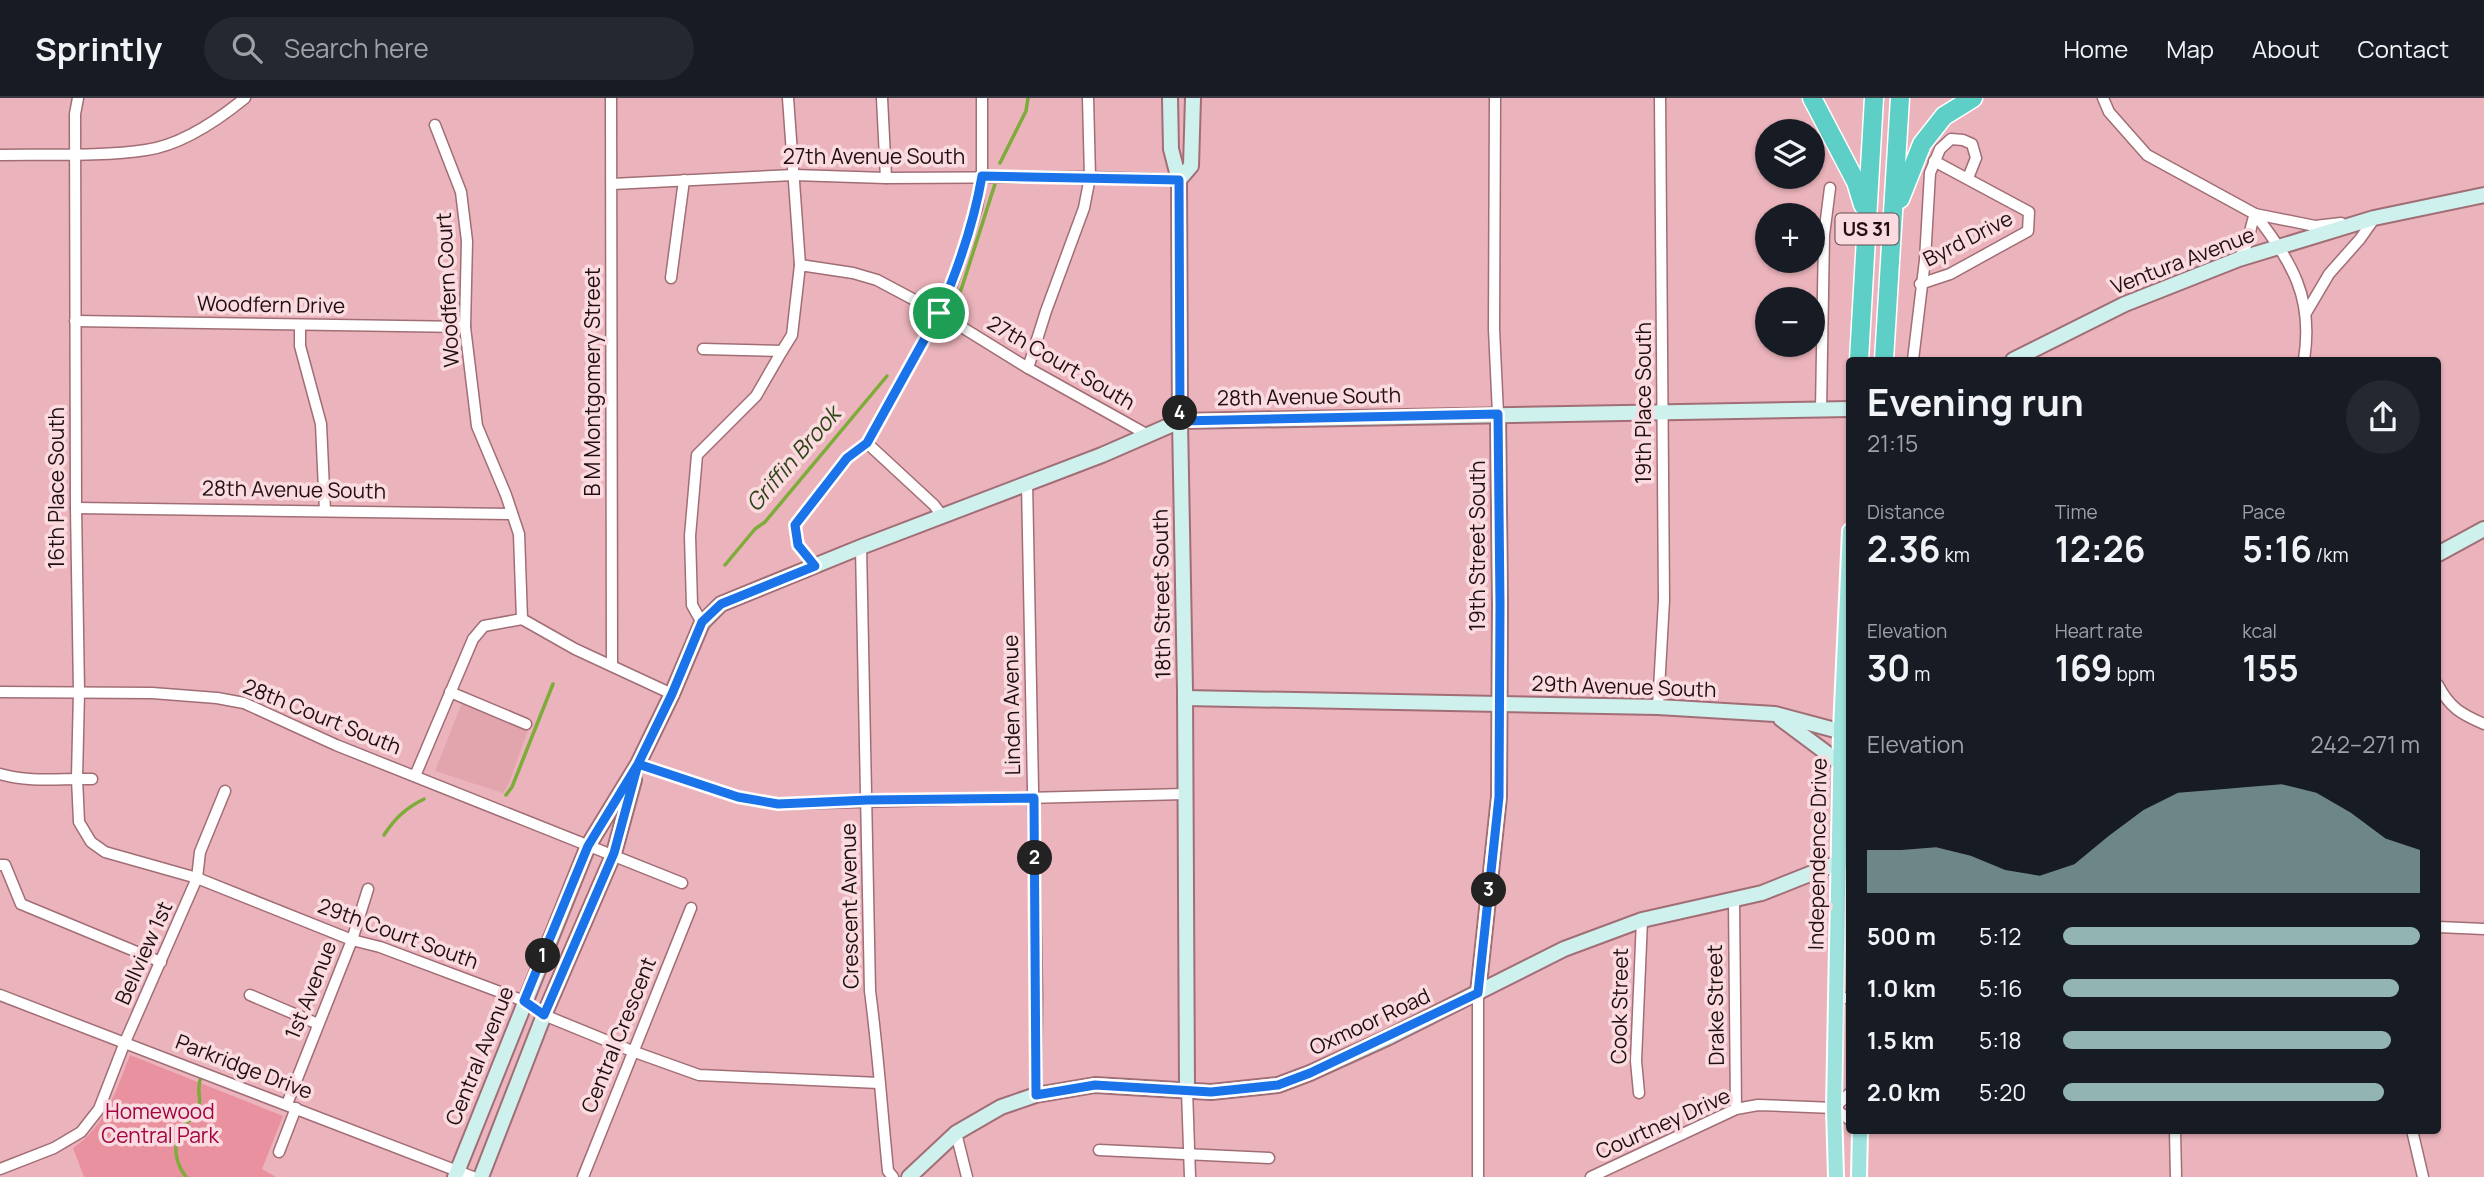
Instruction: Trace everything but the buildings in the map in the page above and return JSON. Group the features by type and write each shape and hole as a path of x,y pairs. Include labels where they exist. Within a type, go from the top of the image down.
{"highway":[{"path":"1812,98 1856,181 1868,220"},
{"name":"US 31","path":"1859,357 1874,98"},
{"name":"US 31","path":"1884,357 1900,98"},
{"path":"1895,212 1922,144 1944,116 1973,98"}],"main road":[{"name":"Independence Drive","path":"1836,1177 1834,1108 1843,998 1844,861 1840,763 1845,732 1846,692"},
{"path":"1859,1177 1860,1134"}],"street":[{"name":"16th Place South","path":"78,98 75,114 75,321 79,822"},
{"path":"0,155 147,150 179,139 227,112 245,98"},
{"name":"B M Montgomery Street","path":"611,98 612,665"},
{"path":"702,622 692,605 690,536 697,455 756,396 792,335 800,265 788,98"},
{"path":"882,98 886,178"},
{"path":"815,566 798,545 795,525 847,458 867,443 939,313 952,284 977,207 982,176 982,98"},
{"path":"1028,368 1084,208 1090,177 1088,98"},
{"name":"18th Street South","path":"1170,98 1171,149 1179,180 1187,1090"},
{"path":"1179,180 1191,166 1193,98"},
{"name":"19th Street South","path":"1478,993 1499,797 1498,414 1494,329 1495,98"},
{"name":"19th Place South","path":"1658,707 1664,600 1660,98"},
{"path":"2103,98 2109,112 2147,155 2255,214 2315,226 2374,218"},
{"name":"Woodfern Court","path":"435,125 461,192 467,241 466,327 477,426 519,534 522,619"},
{"path":"1913,357 1925,260 1930,173 1940,149 1951,139 1972,144 1976,158 1968,178"},
{"name":"Byrd Drive","path":"1920,284 1950,274 2028,231 2029,212 1934,161"},
{"name":"27th Avenue South","path":"612,184 794,175 1179,180"},
{"path":"671,278 684,180"},
{"path":"1821,410 1824,235 1830,188"},
{"name":"Ventura Avenue","path":"2032,357 2124,303 2239,260 2374,218 2484,195"},
{"path":"2255,214 2281,247 2297,276 2306,313 2304,357"},
{"path":"2239,260 2248,247 2250,226 2255,214"},
{"path":"2306,313 2329,274 2360,239 2374,218"},
{"name":"27th Court South","path":"800,265 853,273 877,280 939,313 1028,368 1148,435"},
{"name":"Woodfern Drive","path":"75,321 466,327"},
{"path":"300,325 300,346 321,424 324,511"},
{"path":"703,349 782,351"},
{"name":"28th Avenue South","path":"721,604 1027,482 1102,455 1180,421 1846,409"},
{"path":"867,443 934,505 943,517"},
{"name":"Linden Avenue","path":"1027,482 1034,798 1036,1095"},
{"name":"28th Avenue South","path":"76,508 512,514"},
{"path":"2441,552 2484,529"},
{"name":"Crescent Avenue","path":"861,547 870,991 879,1058 888,1171 893,1177"},
{"name":"Central Avenue","path":"456,1174 588,846 638,764 672,694 702,622 721,604"},
{"path":"415,776 473,639 484,626 522,619 575,649 672,694"},
{"path":"2441,691 2461,714 2484,724"},
{"name":"28th Court South","path":"0,692 178,695 244,703 336,745 682,883"},
{"path":"450,692 526,724"},
{"name":"29th Avenue South","path":"1185,698 1658,707 1775,714 1845,732"},
{"path":"1775,714 1840,763"},
{"path":"638,764 738,797 778,804 1185,794"},
{"name":"Central Avenue","path":"481,1177 544,1015 613,855 638,764"},
{"path":"0,774 13,778 47,780 92,779"},
{"name":"Bellview 1st","path":"0,1169 54,1148 81,1132 99,1109 125,1042 197,878 200,852 225,791"},
{"name":"29th Court South","path":"79,822 90,842 105,852 197,878 352,940 380,947 524,1001 544,1015 699,1075 879,1083"},
{"name":"Oxmoor Road","path":"909,1177 956,1132 1001,1107 1036,1095 1095,1085 1211,1092 1278,1085 1331,1063 1564,949 1642,920 1762,893 1844,861"},
{"path":"0,865 5,865 21,904 161,962"},
{"name":"1st Avenue","path":"279,1152 318,1024 352,940 368,889"},
{"name":"Drake Street","path":"1734,900 1736,1109"},
{"name":"Central Crescent","path":"583,1177 691,908"},
{"name":"Cook Street","path":"1639,1093 1636,1061 1642,920"},
{"path":"2441,927 2484,929"},
{"path":"1478,993 1478,1177"},
{"name":"Parkridge Drive","path":"0,995 291,1106 456,1174 473,1177"},
{"path":"250,995 318,1024"},
{"path":"1187,1090 1190,1177"},
{"path":"1846,1097 1834,1108 1846,1117"},
{"name":"Courtney Drive","path":"1591,1177 1736,1109 1758,1105 1834,1108"},
{"path":"956,1132 967,1177"},
{"path":"2175,1134 2175,1177"},
{"path":"2413,1134 2423,1177"},
{"path":"1099,1150 1269,1158"}],"shaded area":[{"path":"462,703 528,730 503,793 435,771"}],"green space":[{"name":"Homewood Central Park","path":"130,1055 283,1116 262,1169 276,1177 84,1177 73,1148 102,1118 115,1094"}],"waterway":[{"name":"Griffin Brook","path":"1000,163 1026,111 1028,98"},
{"name":"Griffin Brook","path":"952,310 995,184"},
{"name":"Griffin Brook","path":"725,565 755,529 765,522 887,376"},
{"name":"Griffin Brook","path":"506,795 512,787 553,684"},
{"name":"Griffin Brook","path":"384,835 401,814 424,799"},
{"name":"Griffin Brook","path":"186,1177 179,1165 176,1145 180,1132 198,1109 201,1077"}],"route":[{"path":"939,313 867,443 847,458 795,525 798,545 815,566 721,604 702,622 672,694 638,764 588,846 524,1001 544,1015 614,853 638,764 738,797 778,804 1034,798 1036,1095 1095,1085 1211,1092 1278,1085 1387,1038 1478,993 1499,797 1498,414 1180,421 1179,180 982,176 977,207 952,284 939,313"}]}
